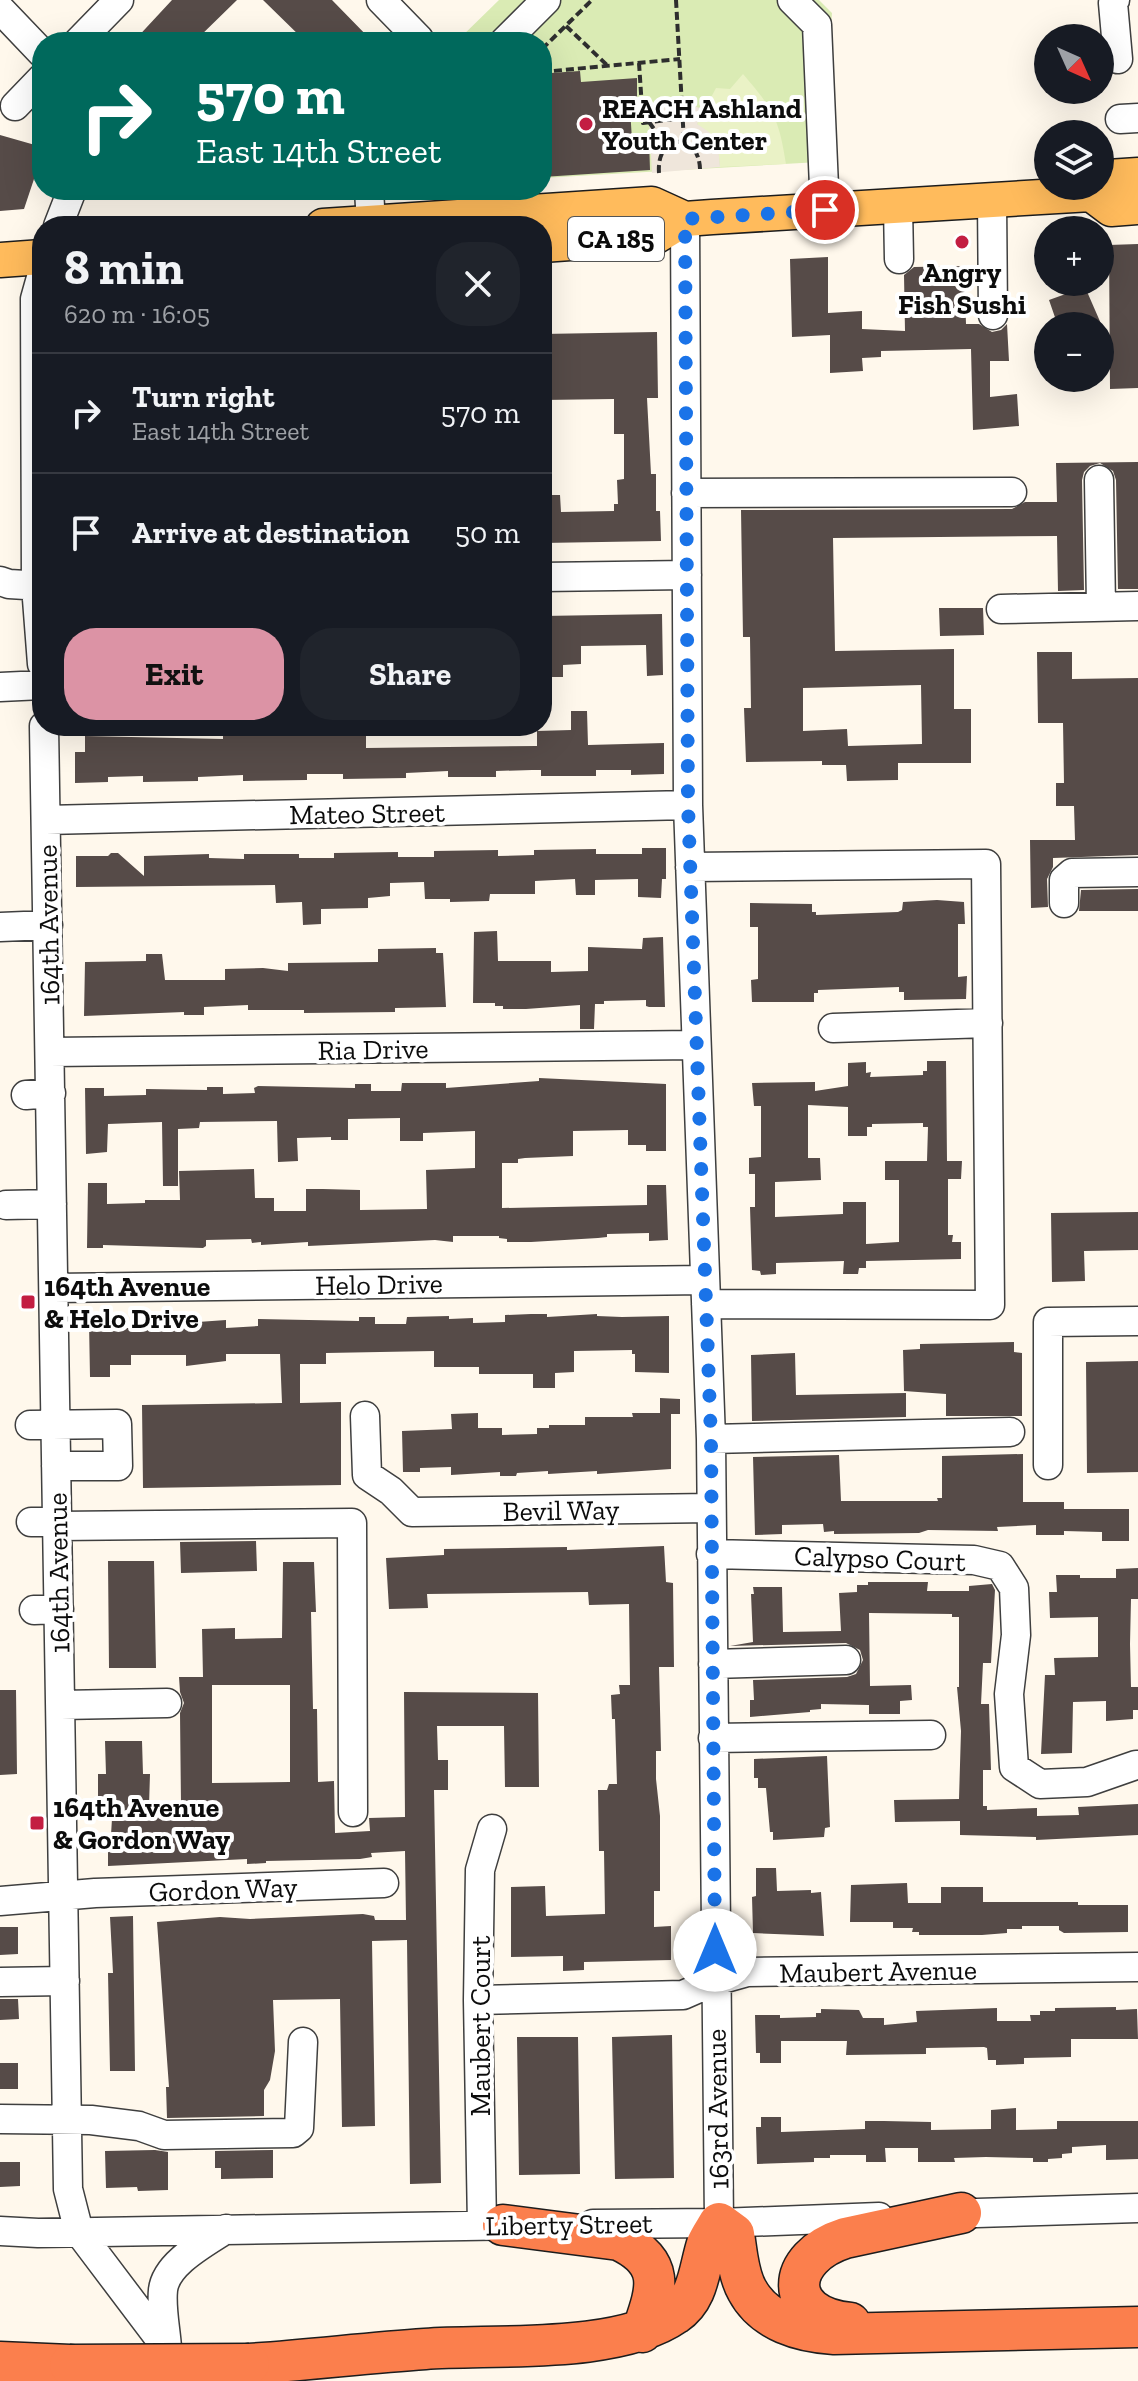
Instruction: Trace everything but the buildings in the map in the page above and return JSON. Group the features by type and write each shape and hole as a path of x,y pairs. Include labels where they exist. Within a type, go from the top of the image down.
{"highway":[{"path":"949,2332 835,2322 819,2316 806,2306 799,2293 799,2276 804,2263 827,2243 961,2213"},
{"path":"0,2362 70,2365 249,2364 425,2349 597,2340 642,2332 678,2313 691,2296 701,2276 707,2243 719,2223 734,2234 740,2271 746,2289 756,2303 783,2323 799,2330 834,2334 1138,2327"},
{"path":"492,2225 619,2240 631,2245 655,2276 655,2292 642,2332"}],"main road":[{"name":"CA 185","path":"1114,177 1138,175"},
{"name":"CA 185","path":"552,244 655,237 685,219 1034,196"},
{"name":"CA 185","path":"1105,200 1111,209 1138,207"},
{"name":"CA 185","path":"346,216 370,206 652,204 685,219"},
{"path":"0,260 32,258"}],"street":[{"path":"88,32 119,0"},
{"path":"381,0 412,32"},
{"path":"514,32 546,0"},
{"path":"792,0 817,25 825,210"},
{"path":"1115,0 1118,59"},
{"path":"0,9 32,43"},
{"path":"15,106 32,88"},
{"path":"992,200 993,315"},
{"path":"898,206 899,259"},
{"name":"163rd Avenue","path":"685,219 688,805 711,1439 719,2223"},
{"path":"1099,480 1101,607"},
{"path":"686,493 1012,492"},
{"path":"552,577 687,575"},
{"path":"0,581 32,586"},
{"path":"1001,609 1138,606"},
{"path":"0,687 32,685"},
{"name":"164th Avenue","path":"44,736 50,1052 38,1094 52,1204 54,1288 43,1425 49,1523 45,1566 47,1656 61,1705 68,2189 79,2232 191,2381"},
{"name":"Mateo Street","path":"46,820 688,805"},
{"path":"690,867 986,864 988,1023 833,1028"},
{"path":"1064,903 1064,880 1072,873 1138,872"},
{"path":"0,927 48,925"},
{"name":"Helo Drive","path":"54,1288 705,1292 990,1305 988,1023"},
{"name":"Ria Drive","path":"50,1052 696,1045"},
{"path":"6,1205 52,1204"},
{"path":"1048,1465 1048,1322 1138,1321"},
{"name":"Bevil Way","path":"365,1416 367,1475 391,1491 412,1512 711,1508"},
{"path":"43,1425 117,1424 118,1466 48,1470"},
{"path":"711,1439 1010,1432"},
{"path":"49,1523 352,1523 353,1812"},
{"name":"Calypso Court","path":"711,1554 974,1560 1000,1566 1014,1588 1016,1635 1009,1694 1014,1767 1040,1784 1087,1782 1136,1765"},
{"path":"713,1664 846,1660"},
{"path":"61,1705 167,1703"},
{"path":"713,1738 931,1735"},
{"name":"Maubert Court","path":"492,1829 480,1870 478,2000 492,2225"},
{"name":"Gordon Way","path":"0,1901 384,1883"},
{"name":"Maubert Avenue","path":"478,2000 683,1995 747,1972 1138,1967"},
{"path":"0,1982 65,1981"},
{"path":"0,2119 139,2126 164,2135 293,2133 299,2128 303,2042"},
{"name":"Liberty Street","path":"0,2231 719,2223 1138,2208"},
{"path":"167,2348 163,2288 174,2268 226,2229"}],"path":[{"path":"552,39 592,0"},
{"path":"676,0 684,142 696,152 700,169"},
{"path":"566,26 608,66"},
{"path":"552,71 680,59"},
{"path":"639,63 643,123 683,118"},
{"path":"649,122 666,146"},
{"path":"659,173 658,159 666,146 684,142"}],"green space":[{"path":"499,0 819,0 832,13 830,40 837,161 552,177 552,32 466,32"},
{"path":"743,74 773,115 781,135 786,164 720,167 718,146 697,124 716,88 730,89"}],"shaded area":[{"path":"683,102 705,110 697,124 709,132 718,146 720,167 652,173 648,105"}],"place":[{"name":"REACH Ashland Youth Center","path":"586,124"},
{"name":"Angry Fish Sushi","path":"962,242"},
{"name":"164th Avenue & Helo Drive","path":"28,1302"},
{"name":"164th Avenue & Gordon Way","path":"37,1823"}],"route":[{"path":"715,1950 711,1439 688,805 685,219 825,210"}]}
